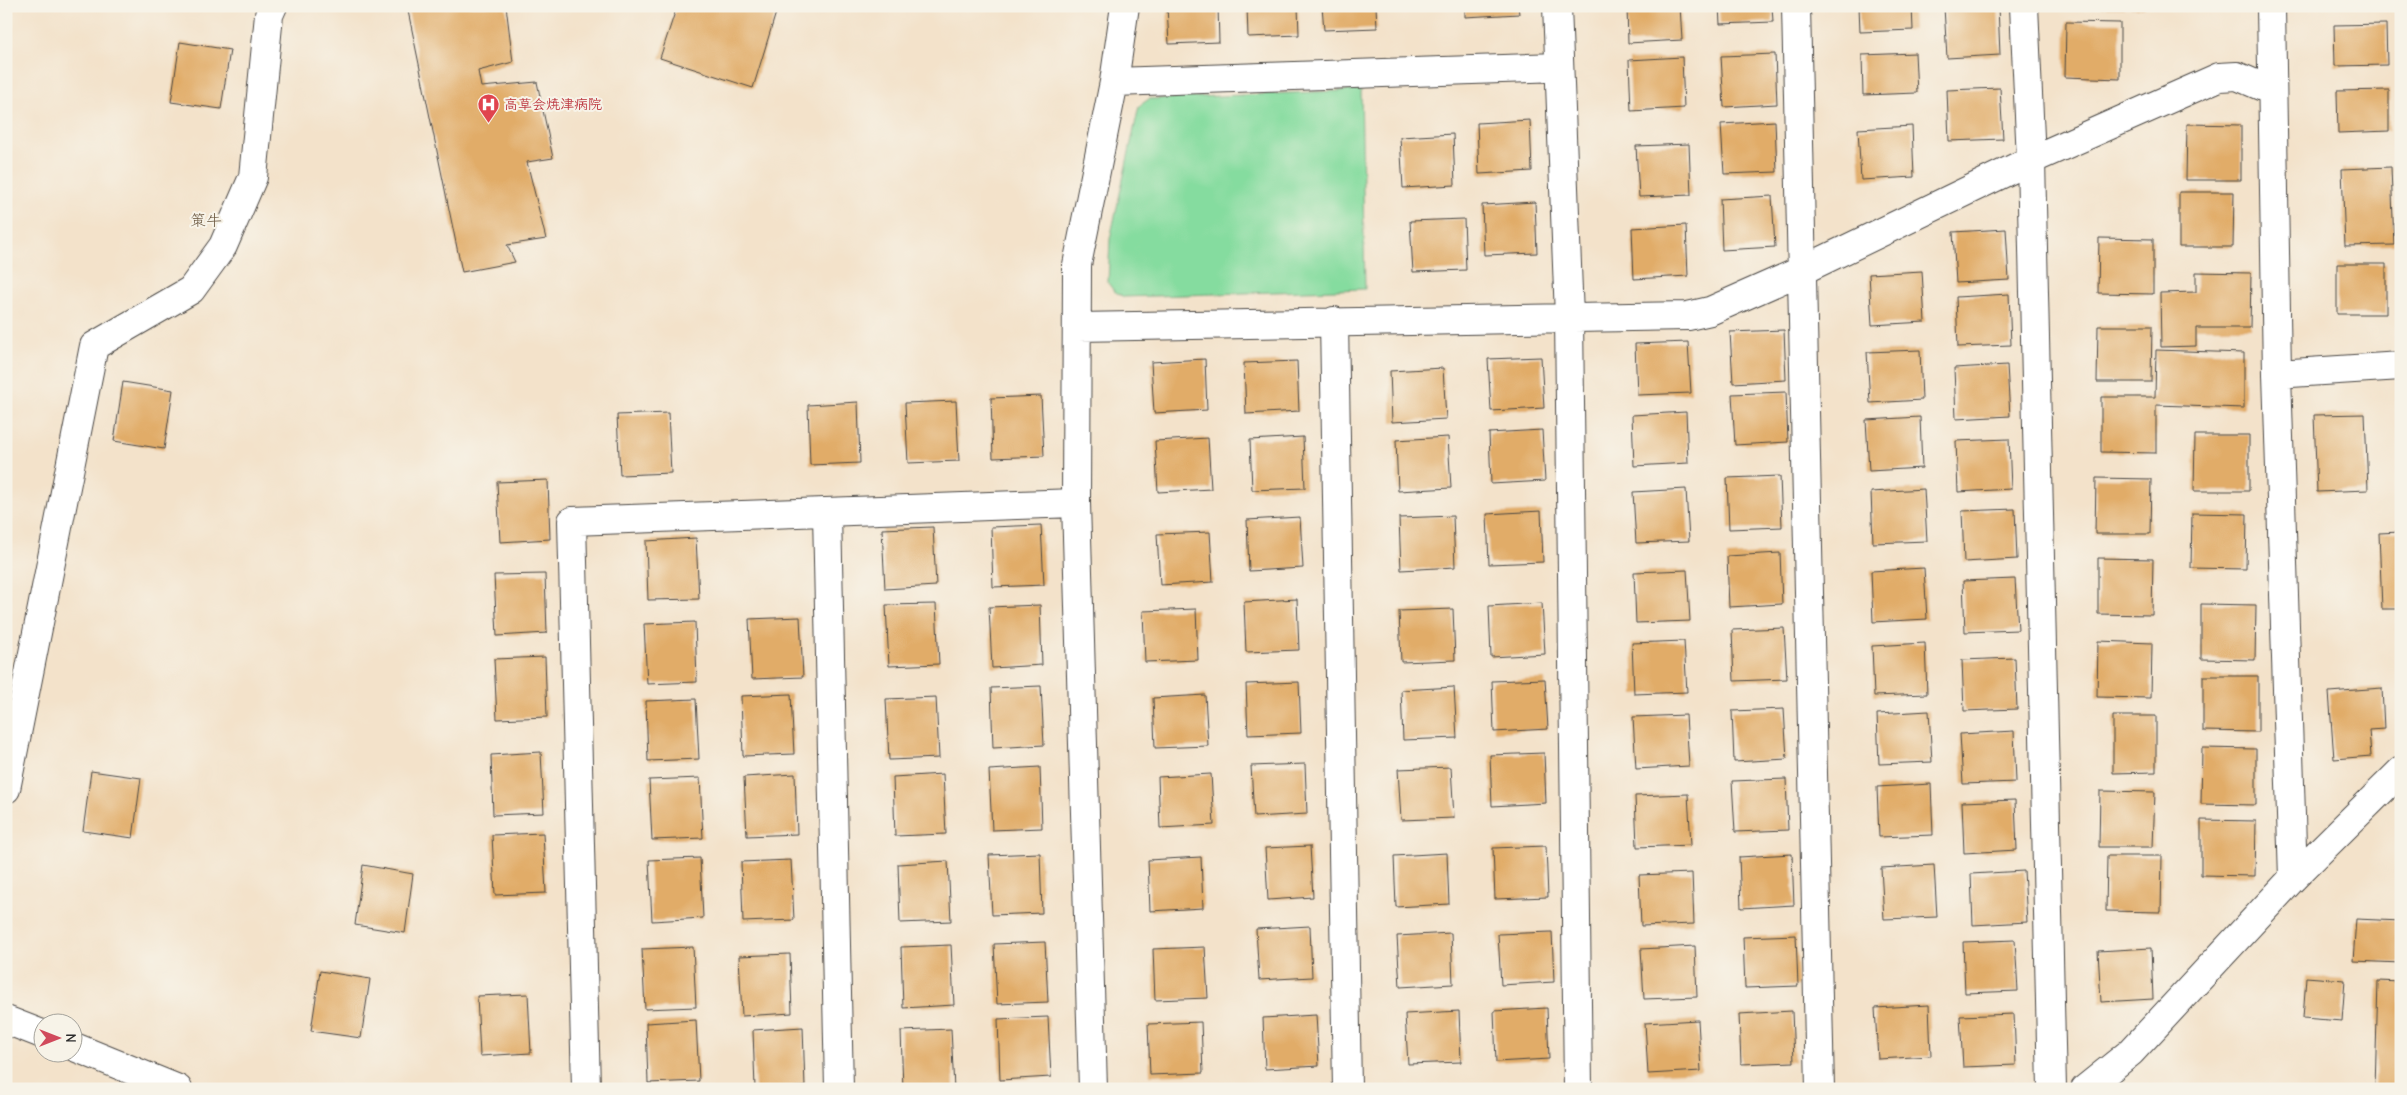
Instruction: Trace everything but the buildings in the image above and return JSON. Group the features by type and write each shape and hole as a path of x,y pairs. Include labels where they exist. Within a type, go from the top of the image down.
{"street":[{"path":"6,789 94,346 191,290 223,246 253,177 270,15 273,6"},
{"path":"1093,1089 1076,503 1077,266 1114,82 1125,6"},
{"path":"1557,6 1569,316 1578,1089"},
{"path":"1796,6 1820,1089"},
{"path":"2024,6 2031,160 2052,1089"},
{"path":"2271,6 2277,374 2293,878"},
{"path":"1114,82 1559,67"},
{"path":"1078,327 1569,316 1688,316 1710,311 1803,270 2031,160 2219,77 2237,76 2272,91"},
{"path":"1334,321 1347,1089"},
{"path":"2277,374 2401,366"},
{"path":"586,1089 572,521 1076,503"},
{"path":"827,512 838,1089"},
{"path":"2085,1089 2131,1052 2293,878 2401,772"},
{"path":"6,1020 32,1030"},
{"path":"82,1050 178,1089"}],"green space":[{"path":"1361,90 1365,289 1124,297 1114,291 1108,283 1110,239 1139,106 1149,99"}],"place":[{"name":"高草会焼津病院","path":"488,123"}],"district":[{"name":"策牛","path":"206,220"}]}
